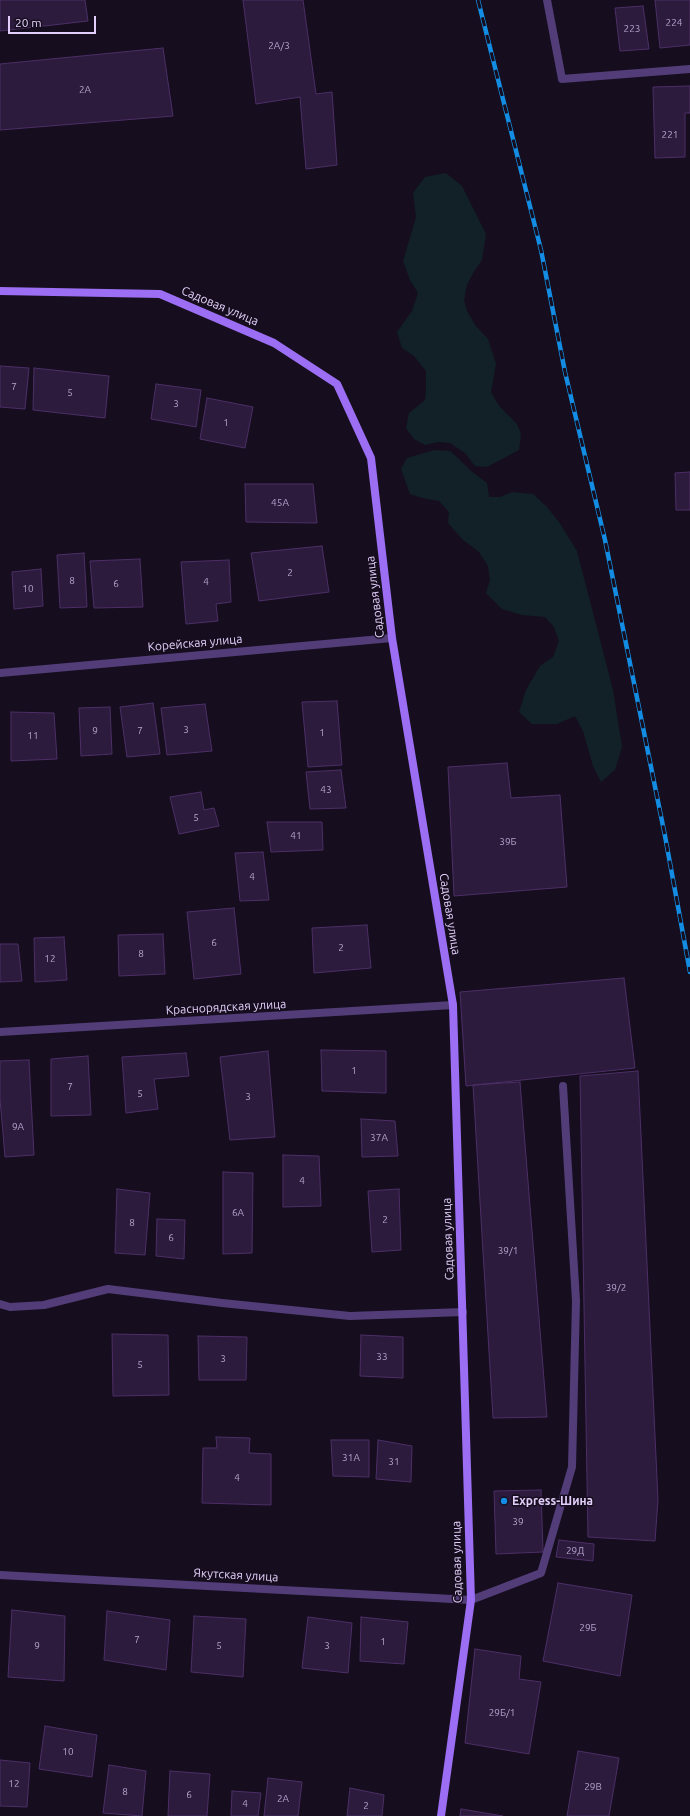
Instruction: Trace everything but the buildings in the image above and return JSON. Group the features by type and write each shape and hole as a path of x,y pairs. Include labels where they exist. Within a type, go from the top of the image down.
{"street":[{"path":"546,0 562,79 690,69"},
{"name":"Садовая улица","path":"0,291 160,294 274,342 337,384 371,458 392,638 453,1005 471,1600 441,1816"},
{"name":"Корейская улица","path":"0,673 392,638"},
{"name":"Краснорядская улица","path":"0,1032 453,1005"},
{"path":"471,1600 541,1573 572,1467 576,1301 563,1086"},
{"path":"0,1304 10,1307 44,1306 108,1289 222,1303 350,1316 463,1312"},
{"name":"Якутская улица","path":"0,1574 471,1600"}],"shaded area":[{"path":"446,173 462,186 486,234 482,260 467,285 464,300 467,311 475,325 488,339 496,364 491,392 499,406 517,424 521,434 519,450 487,467 475,466 465,453 450,443 438,442 425,445 414,439 406,428 409,413 425,400 426,391 426,371 414,356 402,348 397,332 412,311 418,293 410,280 403,261 416,217 413,193 425,177"},
{"path":"434,450 450,451 471,471 487,483 489,497 500,497 512,492 533,494 546,506 559,522 577,551 613,690 622,747 615,770 601,782 593,766 583,731 575,716 557,724 532,724 519,712 526,690 540,666 553,657 559,641 554,627 545,617 522,615 502,609 486,593 490,580 488,566 479,552 462,539 448,523 449,512 439,501 410,494 401,469 407,458"}],"railway":[{"path":"478,0 541,250 565,372 605,540 665,836 690,972"}],"place":[{"name":"Express-Шина","path":"504,1501"}]}
